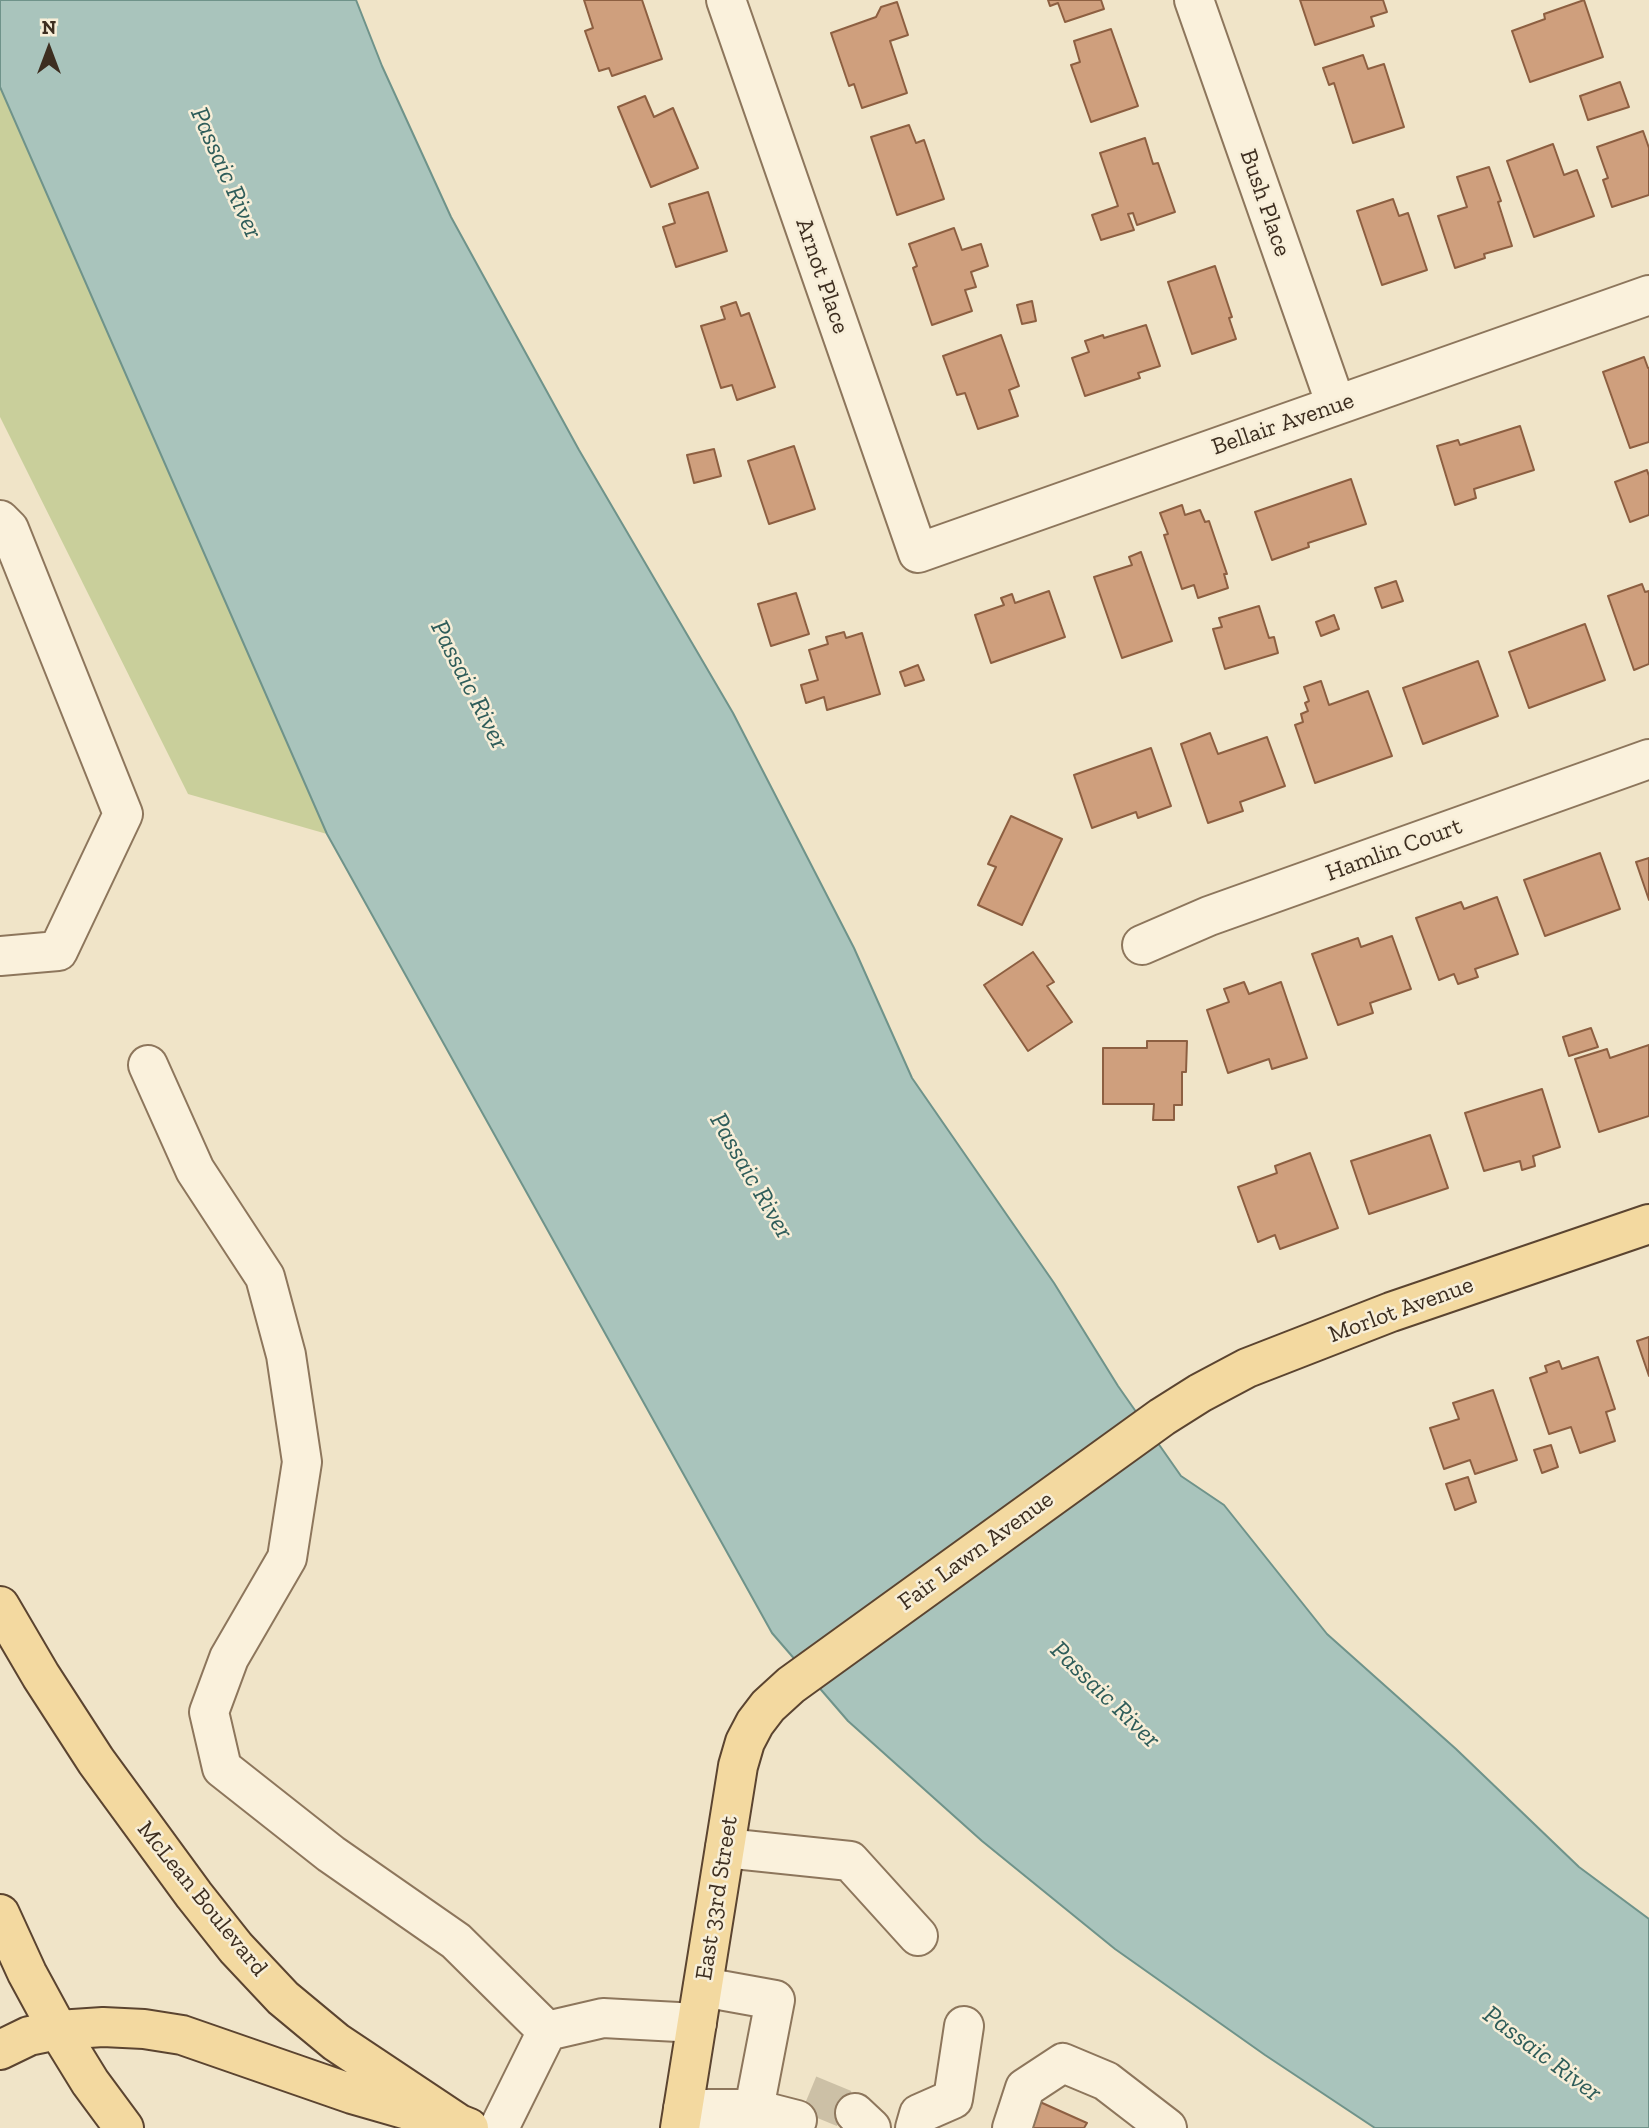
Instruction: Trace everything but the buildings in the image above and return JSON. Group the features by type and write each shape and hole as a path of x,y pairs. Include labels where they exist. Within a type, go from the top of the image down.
{"main road":[{"name":"Morlot Avenue","path":"1162,1417 1200,1393 1267,1360 1425,1299 1649,1224"},
{"name":"Fair Lawn Avenue","path":"791,1685 1162,1417"},
{"name":"McLean Boulevard","path":"0,1606 41,1676 96,1760 236,1948 283,1998 336,2042 464,2126"},
{"name":"East 33rd Street","path":"682,2119 738,1766 745,1742 755,1723 768,1706 791,1685"},
{"path":"0,1914 27,1973 58,2030 90,2082 124,2128"},
{"path":"0,2034 103,2027 144,2029 182,2035 352,2094 464,2126"},
{"path":"0,2050 29,2036 58,2030"}],"street":[{"name":"Arnot Place","path":"726,0 918,553"},
{"name":"Bush Place","path":"1194,0 1336,405"},
{"name":"Bellair Avenue","path":"918,553 1649,295"},
{"path":"0,520 9,529 123,814 58,951 0,956"},
{"name":"Hamlin Court","path":"1142,945 1209,915 1649,760"},
{"path":"148,1065 195,1170 265,1277 286,1355 302,1462 287,1558 229,1658 209,1712 222,1768 331,1854 456,1941 547,2031"},
{"path":"725,1848 850,1861 918,1936"},
{"path":"547,2031 603,2018 700,2005 775,2000 782,2113 682,2119"},
{"path":"915,2128 919,2115 953,2099 964,2026"},
{"path":"499,2128 547,2031"},
{"path":"1012,2128 1025,2088 1063,2063 1106,2081 1167,2128"}],"green space":[{"path":"0,87 327,834 188,794 0,417"}],"water":[{"name":"Passaic River","path":"0,0 356,0 382,66 451,217 579,450 733,713 854,948 912,1078 1054,1283 1118,1386 1181,1476 1224,1505 1327,1634 1456,1749 1579,1867 1649,1919 1649,2128 1375,2128 1265,2055 1115,1949 982,1841 848,1721 772,1633 327,834 0,87"}],"tunnel":[{"path":"809,2094 855,2113"}]}
